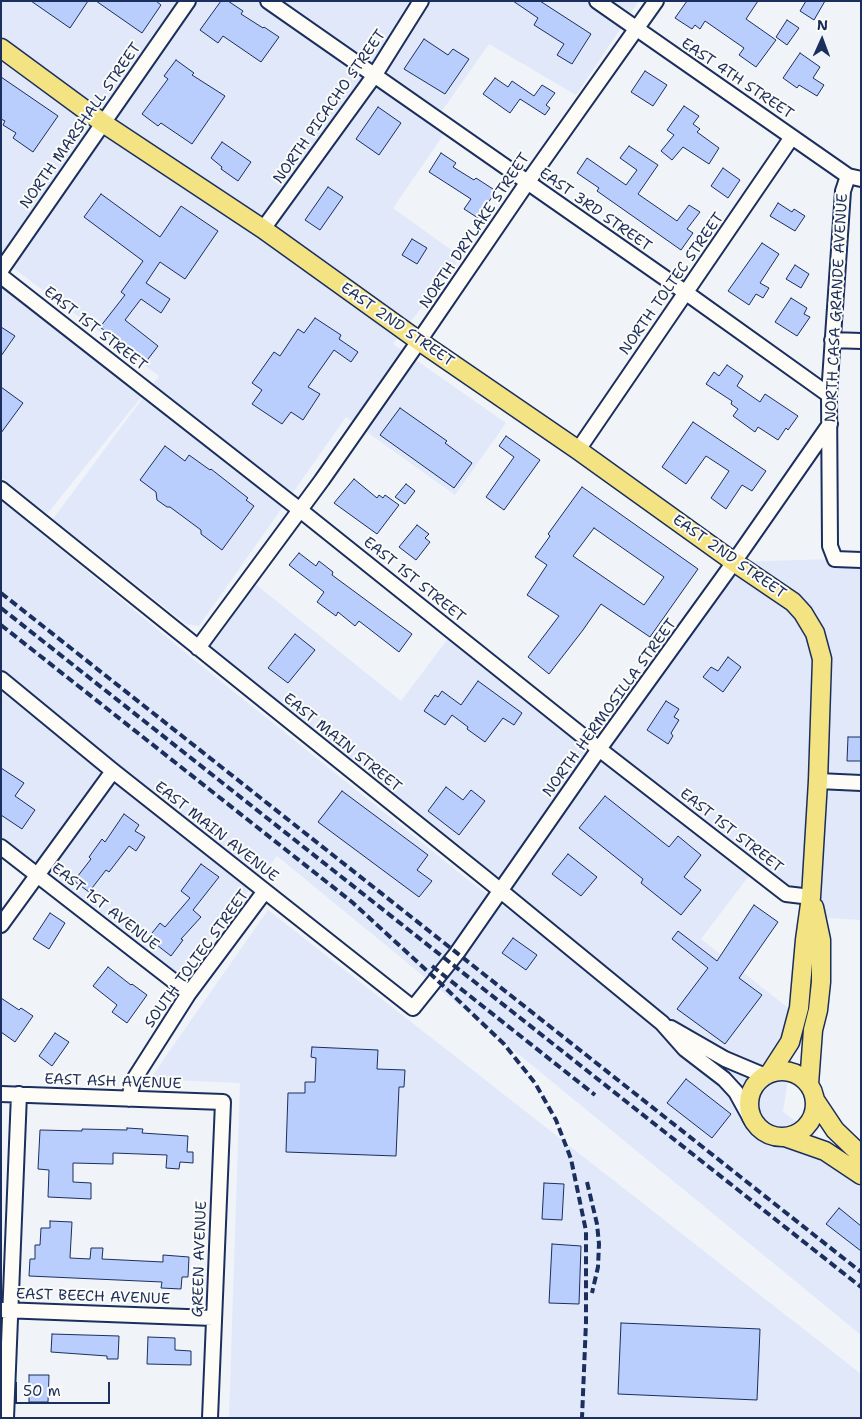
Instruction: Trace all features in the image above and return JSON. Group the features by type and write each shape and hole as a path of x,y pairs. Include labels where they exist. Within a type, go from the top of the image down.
{"main road":[{"name":"EAST 2ND STREET","path":"1,48 103,123 263,229 793,602 803,613 815,633 822,659 818,781"},
{"path":"818,781 811,896 799,1008 790,1042 766,1074 753,1086 748,1103 752,1120 766,1134 785,1137 826,1151 861,1175"},
{"path":"785,1137 802,1131 812,1117 814,1030 818,1010 822,940 811,896"},
{"path":"766,1074 789,1072 803,1079 835,1130 861,1155"}],"street":[{"name":"NORTH MARSHALL STREET","path":"1,270 188,1"},
{"name":"EAST 3RD STREET","path":"268,1 685,292 829,395"},
{"name":"NORTH PICACHO STREET","path":"263,229 374,76 421,1"},
{"name":"EAST 4TH STREET","path":"597,1 854,178"},
{"name":"NORTH DRYLAKE STREET","path":"198,648 300,510 420,341 527,183 656,1"},
{"name":"NORTH TOLTEC STREET","path":"578,450 792,137"},
{"name":"NORTH CASA GRANDE AVENUE","path":"854,178 843,191 832,340 829,395 830,546 835,559 861,560"},
{"name":"EAST 1ST STREET","path":"1,276 300,510 599,749 786,894 811,896"},
{"path":"832,340 861,342"},
{"name":"NORTH HERMOSILLA STREET","path":"413,1008 457,953 599,749 734,562 830,424"},
{"name":"EAST MAIN STREET","path":"1,489 500,890 662,1023 685,1049 724,1079 736,1092 752,1120"},
{"name":"EAST MAIN AVENUE","path":"1,679 113,771 413,1008"},
{"path":"1,925 113,771"},
{"path":"818,781 861,783"},
{"name":"EAST 1ST AVENUE","path":"1,847 189,993"},
{"name":"SOUTH TOLTEC STREET","path":"129,1098 133,1080 189,993 266,891"},
{"name":"EAST MAIN STREET","path":"662,1023 725,1059 766,1074"},
{"name":"EAST ASH AVENUE","path":"1,1094 223,1102"},
{"path":"6,1418 6,1310 19,1094"},
{"name":"GREEN AVENUE","path":"210,1418 223,1102"},
{"name":"EAST BEECH AVENUE","path":"6,1310 214,1318"}],"shaded area":[{"path":"1,1 639,1 576,95 489,44 432,125 444,134 393,208 461,257 393,344 506,423 455,495 346,417 199,626 186,624 53,519 159,376 1,259"},
{"path":"1,288 16,288 147,390 47,514 1,477"},
{"path":"1,500 192,658 472,883 533,928 657,1028 770,1103 662,1023 198,648 249,579 401,701 453,632 599,749 734,562 861,560 861,920 816,917 811,897 786,894 754,869 701,939 797,1015 783,1112 849,1160 861,1150 861,1335 277,856 174,982 1,845"},
{"path":"268,910 861,1374 861,1418 229,1418 240,1083 150,1079"}],"building":[{"path":"31,1 88,1 70,28"},
{"path":"96,1 156,1 161,5 142,33"},
{"path":"221,1 228,1 243,11 241,14 279,37 261,62 223,36 218,43 200,30"},
{"path":"513,1 540,1 591,34 572,64 557,55 564,44 534,25 538,18"},
{"path":"687,1 758,1 746,19 776,40 756,67 739,55 744,48 705,21 700,29 695,25 692,29 675,18"},
{"path":"806,1 825,1 814,20 800,11"},
{"path":"787,20 799,28 787,45 776,37"},
{"path":"424,39 448,55 453,49 469,59 445,94 404,69"},
{"path":"800,53 820,67 813,78 824,85 817,96 799,85 797,88 783,78"},
{"path":"176,60 194,73 192,75 225,96 192,144 161,123 158,126 142,114 168,79 164,76"},
{"path":"645,71 667,85 653,106 631,92"},
{"path":"1,77 58,116 33,152 13,138 16,133 3,125 5,121 1,119"},
{"path":"495,78 508,87 512,81 534,96 542,85 555,93 546,105 550,108 545,115 520,99 510,113 483,94"},
{"path":"684,106 699,116 693,124 700,129 697,132 719,148 709,164 683,147 672,160 661,151 674,135 667,130"},
{"path":"378,107 401,123 379,155 356,139"},
{"path":"222,142 251,162 238,181 221,169 222,167 211,158"},
{"path":"629,146 658,165 638,194 677,221 689,205 700,212 687,229 693,233 681,250 597,191 599,188 577,173 587,158 626,185 637,170 620,158"},
{"path":"441,153 456,163 453,167 474,180 476,178 496,191 478,218 464,209 471,199 429,172"},
{"path":"723,168 740,180 728,198 711,186"},
{"path":"328,187 343,197 320,230 305,220"},
{"path":"101,194 160,237 181,206 218,231 185,279 160,262 146,283 170,299 161,313 141,299 125,320 158,346 145,363 100,327 125,295 121,292 143,261 84,217"},
{"path":"778,203 792,212 794,209 805,216 795,231 770,216"},
{"path":"412,239 427,248 417,264 402,255"},
{"path":"762,243 779,254 760,283 769,288 763,298 756,294 749,305 728,291"},
{"path":"795,265 809,274 801,288 786,279"},
{"path":"791,298 807,308 804,314 810,317 797,336 775,322"},
{"path":"315,318 341,335 339,339 358,352 351,362 334,350 308,387 320,394 303,420 291,412 282,424 252,404 262,390 252,383 274,352 280,356 298,329 304,333"},
{"path":"1,327 15,336 1,356"},
{"path":"727,365 743,376 737,386 760,402 765,394 798,416 788,430 786,428 778,440 758,427 755,432 733,416 738,409 731,404 732,401 706,384 714,372 719,376"},
{"path":"1,387 23,403 1,433"},
{"path":"400,408 447,441 445,443 472,463 454,488 380,435"},
{"path":"693,422 766,471 752,491 742,485 726,509 711,498 729,471 706,456 686,484 662,467"},
{"path":"506,436 540,460 504,510 486,497 514,457 499,446"},
{"path":"165,446 185,461 189,455 211,469 248,498 246,500 254,506 222,550 201,534 201,530 170,507 157,500 156,492 140,480"},
{"path":"354,479 377,498 379,495 383,498 385,495 399,505 377,534 334,503"},
{"path":"406,484 415,491 405,504 395,497"},
{"path":"582,487 698,569 650,637 601,604 549,674 528,657 559,616 527,595 547,565 535,557 550,536 548,534","holes":["594,528 664,577 644,605 573,556"]},
{"path":"417,525 429,534 425,538 430,542 416,560 399,547"},
{"path":"299,553 316,566 319,561 333,572 332,575 412,634 399,652 359,621 355,626 338,612 336,616 317,602 324,592 289,565"},
{"path":"295,634 315,650 288,683 268,668"},
{"path":"728,657 741,667 723,692 703,677 711,667 718,671"},
{"path":"478,681 522,713 514,725 503,718 485,742 452,715 445,725 424,711 435,695 438,697 442,691 461,705"},
{"path":"666,701 679,709 674,717 679,720 671,733 673,736 668,744 647,730"},
{"path":"848,737 861,737 861,761 847,761"},
{"path":"1,768 24,783 15,796 35,810 22,829 1,815"},
{"path":"446,787 463,800 471,790 485,801 459,835 428,811"},
{"path":"342,791 428,855 417,870 432,881 419,897 318,822"},
{"path":"605,796 669,847 678,836 701,855 684,877 701,890 681,915 641,883 643,879 579,828"},
{"path":"124,814 139,825 135,831 145,837 136,851 129,846 109,872 106,870 89,892 74,881 91,859 89,857 102,839 105,842"},
{"path":"568,854 597,877 581,896 552,874"},
{"path":"201,864 219,877 193,910 201,917 181,939 183,940 171,956 148,938 160,923 165,927 190,898 181,891"},
{"path":"754,905 778,922 739,978 762,995 725,1044 677,1009 708,968 672,939 678,931 717,961"},
{"path":"50,913 65,923 49,949 33,939"},
{"path":"513,938 537,955 526,970 502,953"},
{"path":"108,967 147,995 127,1023 112,1012 117,1005 93,986"},
{"path":"1,998 19,1010 21,1008 33,1016 15,1042 1,1032"},
{"path":"55,1033 69,1042 52,1066 39,1056"},
{"path":"312,1047 378,1050 377,1069 405,1070 404,1087 399,1087 396,1156 286,1152 288,1093 305,1093 305,1082 315,1082 316,1058 311,1057"},
{"path":"686,1079 731,1114 712,1138 667,1103"},
{"path":"127,1128 143,1129 142,1133 188,1136 187,1152 193,1152 193,1163 180,1162 179,1169 166,1168 167,1155 113,1153 113,1164 73,1163 73,1182 91,1183 91,1199 48,1197 49,1170 38,1169 40,1130 127,1130"},
{"path":"544,1183 564,1184 562,1220 542,1219"},
{"path":"839,1208 861,1226 861,1251 826,1224"},
{"path":"50,1221 72,1222 70,1258 90,1259 91,1248 103,1248 102,1259 163,1262 163,1255 189,1257 188,1277 182,1277 181,1289 161,1288 162,1282 29,1276 30,1259 35,1259 35,1245 40,1245 41,1228 50,1228"},
{"path":"552,1244 581,1246 579,1304 549,1303"},
{"path":"621,1323 760,1329 757,1400 618,1394"},
{"path":"52,1334 119,1336 118,1359 107,1359 107,1356 51,1352"},
{"path":"148,1337 175,1338 175,1350 191,1351 191,1365 147,1364"},
{"path":"29,1375 49,1375 48,1402 29,1402"}],"railway":[{"path":"1,593 861,1272"},
{"path":"1,608 861,1287"},
{"path":"1,625 352,902 504,1044 535,1083 556,1120 571,1159 586,1231 586,1322 582,1418"},
{"path":"432,966 595,1095"},
{"path":"587,1182 597,1224 599,1244 598,1267 592,1293"}]}
